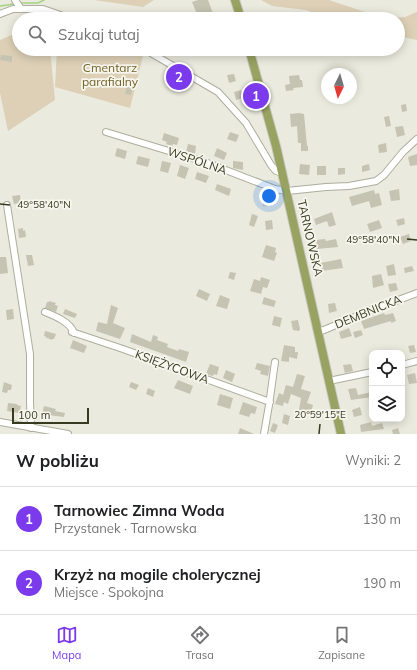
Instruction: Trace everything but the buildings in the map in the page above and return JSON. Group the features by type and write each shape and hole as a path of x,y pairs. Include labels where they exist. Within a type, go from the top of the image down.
{"main road":[{"path":"235,0 239,12"},
{"name":"TARNOWSKA","path":"251,56 283,173 341,434"}],"street":[{"path":"15,0 21,9"},
{"path":"0,14 13,9 43,9 52,12"},
{"path":"156,56 218,92 246,123 270,165 276,171 283,173"},
{"name":"WSPÓLNA","path":"106,132 205,162 275,189 287,191 349,186 376,181 384,175 403,152 417,139"},
{"path":"7,205 30,354 31,428"},
{"name":"DEMBNICKA","path":"318,331 324,330 368,311 417,293"},
{"name":"KSIĘŻYCOWA","path":"45,312 73,328 73,332 270,402"},
{"path":"405,364 417,361"},
{"path":"264,434 275,362"},
{"path":"329,382 369,373"},
{"path":"0,422 68,434"}],"green space":[{"path":"94,0 154,0 143,7"},
{"path":"261,0 329,0 365,12 311,12 306,10 272,6"},
{"path":"417,12 417,40 405,37 405,17"},
{"path":"12,35 12,56 51,56 55,100 8,131 0,93 0,40"},
{"name":"Cmentarz parafialny","path":"57,56 143,56 130,108 55,87"}],"waterway":[{"path":"21,3 38,3 44,0"},
{"path":"0,6 14,4"}],"place":[{"name":"Krzyż na mogile cholerycznej","path":"179,77"},
{"name":"Tarnowiec Zimna Woda","path":"256,96"}]}
